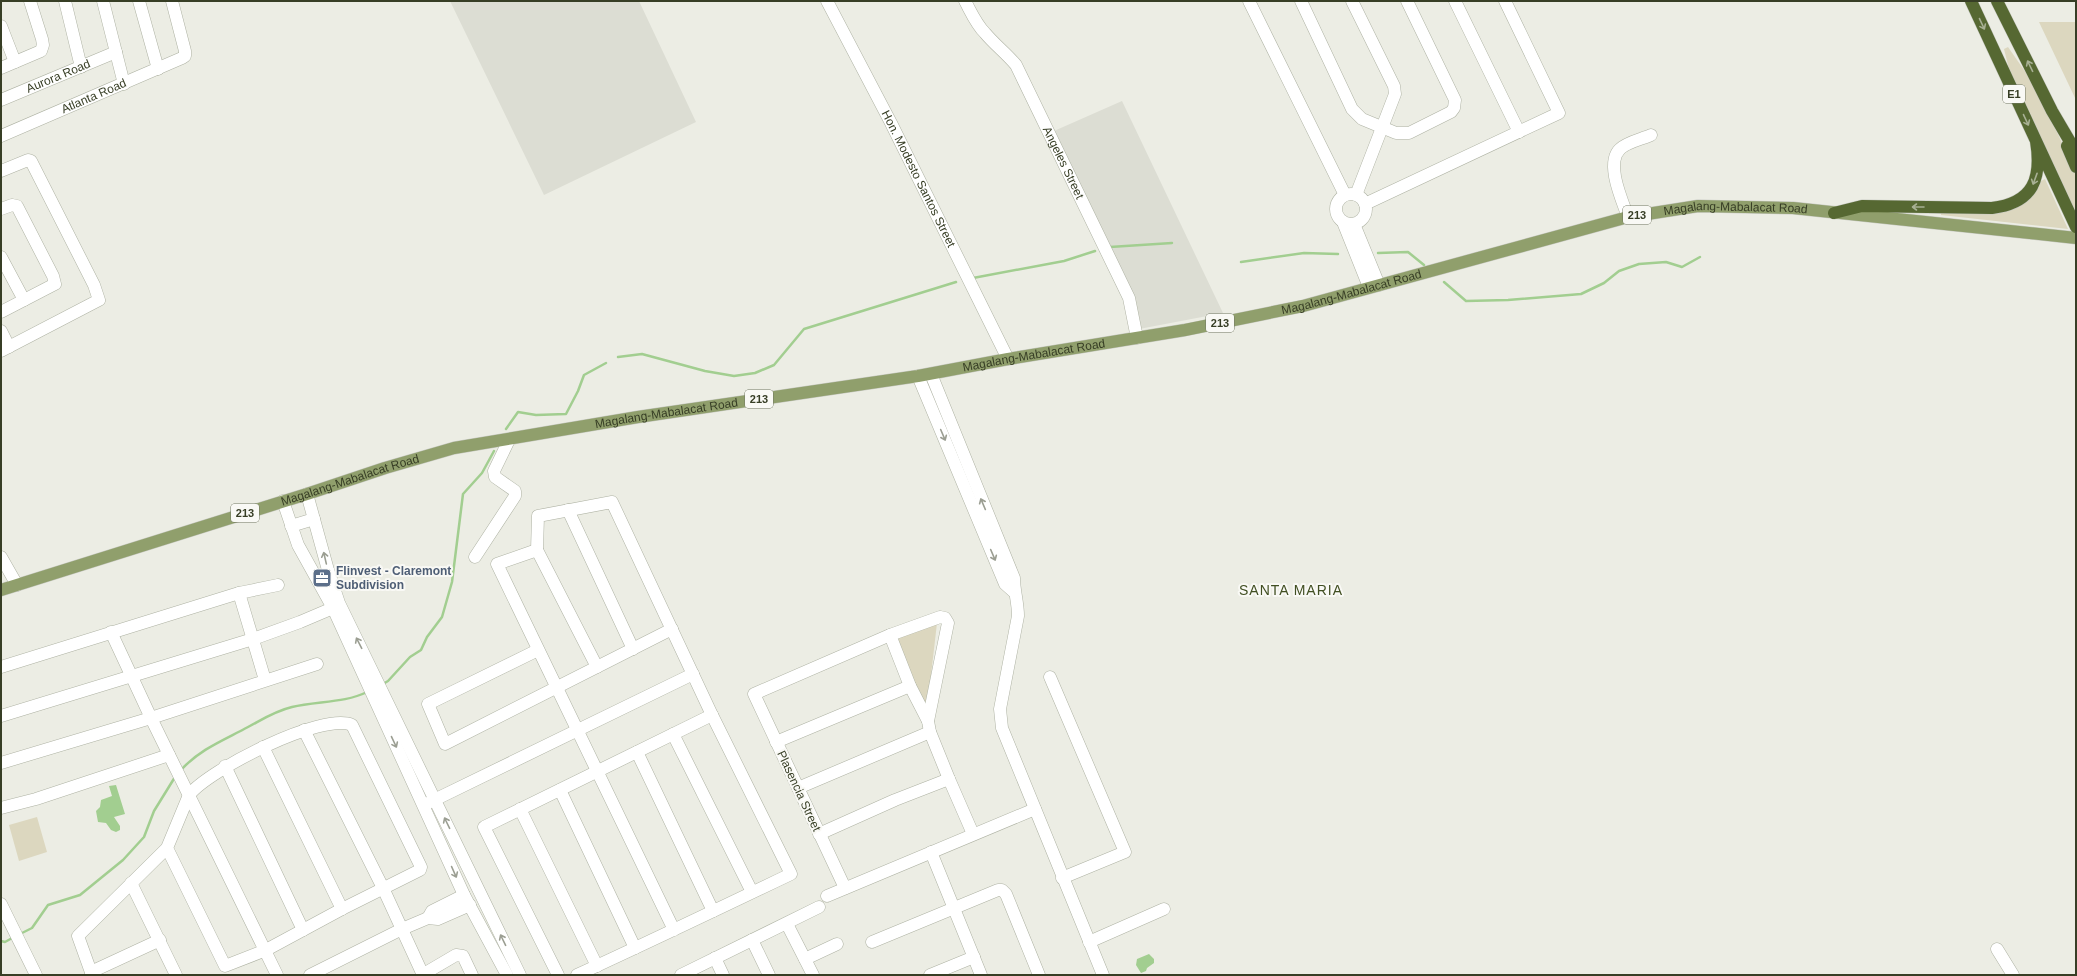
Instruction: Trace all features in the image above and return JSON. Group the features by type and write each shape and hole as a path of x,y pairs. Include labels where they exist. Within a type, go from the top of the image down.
{"highway":[{"name":"E1","path":"1971,1 2036,141"},
{"name":"E1","path":"1997,1 2052,111"},
{"path":"2052,111 2076,152"},
{"path":"2052,111 2076,167"},
{"path":"1834,213 1862,206 1992,208 2011,204 2028,193 2035,182 2038,162 2036,141"},
{"path":"2036,141 2076,227"}],"main road":[{"name":"Magalang-Mabalacat Road","path":"1,590 385,468 454,448 509,440 638,417 931,374 1008,358 1137,338 1303,306 1372,281 1628,216 1698,206 1793,208 2076,238"}],"street":[{"path":"1,68 41,51 43,45 30,1"},
{"path":"65,1 81,66"},
{"path":"103,1 124,84"},
{"path":"139,1 158,69"},
{"name":"Atlanta Road","path":"1,136 124,84 185,56 172,1"},
{"name":"Hon. Modesto Santos Street","path":"827,1 894,130 1008,358"},
{"name":"Angeles Street","path":"965,1 975,20 985,34 1005,52 1016,65 1129,298 1137,338"},
{"path":"1249,1 1365,214 1359,222 1348,223"},
{"path":"1301,1 1352,109 1362,119 1396,133 1409,133 1451,112 1454,108 1455,100 1407,1"},
{"path":"1352,1 1394,86 1393,102 1355,198"},
{"path":"1455,1 1518,132"},
{"path":"1372,281 1348,223 1336,215 1335,210 1338,201 1355,198 1518,132 1559,113 1505,1"},
{"path":"1,26 15,62"},
{"name":"Aurora Road","path":"1,100 116,52"},
{"path":"1628,216 1616,182 1613,161 1620,149 1651,135"},
{"path":"1,171 28,160 31,161 94,285 99,300 5,349 1,332"},
{"path":"1,210 12,205 17,206 55,282 53,286 1,312"},
{"path":"1,256 24,300"},
{"path":"931,374 932,392"},
{"path":"918,376 932,392 1014,578 1014,592 1018,604 1018,616 1000,709 1000,719 1062,878 1103,975"},
{"path":"476,557 514,496 515,491 495,477 494,471 509,440"},
{"path":"307,494 328,570 336,606"},
{"path":"283,501 298,545 336,606 377,692 396,718 520,975"},
{"path":"577,975 791,874 712,715 612,502 538,516 537,550 596,667"},
{"path":"568,510 633,649"},
{"path":"291,526 314,519"},
{"path":"537,550 497,564 674,930"},
{"path":"1,557 17,585"},
{"path":"1,667 111,632 239,594 278,585"},
{"path":"239,594 265,680"},
{"path":"1,716 253,639 336,606"},
{"path":"929,726 948,620 940,617 890,635 973,834"},
{"path":"538,650 428,704 445,744 672,629"},
{"path":"111,632 151,718 277,975"},
{"name":"Plasencia Street","path":"845,888 754,694 890,635"},
{"path":"1,763 151,718 317,664"},
{"path":"424,805 693,674"},
{"path":"1050,677 1131,850 1062,878"},
{"path":"776,742 910,686"},
{"path":"377,692 384,722 467,900 507,975"},
{"path":"558,975 484,827 712,715"},
{"path":"384,722 396,718"},
{"path":"160,940 91,973 78,940 78,936 166,848 189,795 200,784 225,766 304,730 343,723 352,725 422,866 420,870 342,909 266,950 225,966 166,848"},
{"path":"798,788 929,726"},
{"path":"304,730 383,888 423,975 456,955 463,956 472,975"},
{"path":"673,734 752,892"},
{"path":"264,747 342,909"},
{"path":"637,752 713,911"},
{"path":"1,808 171,759"},
{"path":"225,766 303,930"},
{"path":"819,834 895,800 949,779"},
{"path":"560,790 635,948"},
{"path":"826,896 1035,808"},
{"path":"520,810 597,966"},
{"path":"931,852 981,975"},
{"path":"131,883 176,975"},
{"path":"872,942 998,890 1002,890 1006,894 1039,975"},
{"path":"310,975 402,929 428,918 432,911 467,900"},
{"path":"1,904 7,914 21,948 36,975"},
{"path":"681,975 819,907"},
{"path":"1088,942 1164,908"},
{"path":"787,924 813,975"},
{"path":"752,940 769,975"},
{"path":"805,959 837,944"},
{"path":"1997,949 2013,975"},
{"path":"930,975 974,957"},
{"path":"715,958 723,975"}],"shaded area":[{"path":"450,1 639,1 696,122 544,195"},
{"path":"2039,22 2076,22 2076,100"},
{"path":"2008,47 2036,87 2076,173 2076,213 2010,73 2004,49"},
{"path":"1122,101 1223,313 1139,329 1054,131"},
{"path":"2045,179 2068,229 1941,215 1941,209 1977,211 2030,196 2038,188 2041,181"},
{"path":"937,623 927,710 895,638"},
{"path":"116,785 125,814 114,817 120,826 120,830 116,832 111,830 106,823 98,822 96,811 100,807 101,800 112,796 109,786"},
{"path":"37,817 47,852 19,861 9,825"},
{"path":"1149,954 1154,959 1154,963 1147,968 1146,971 1141,973 1136,965 1137,959"}],"waterway":[{"path":"1110,247 1172,243"},
{"path":"973,278 1064,261 1095,251"},
{"path":"1378,253 1408,252 1424,265"},
{"path":"1241,262 1304,253 1338,254"},
{"path":"1444,282 1466,301 1508,300 1581,294 1604,283 1619,271 1639,264 1666,262 1682,267 1700,257"},
{"path":"618,357 642,354 705,371 734,376 755,373 774,365 804,329 956,282"},
{"path":"506,429 518,412 536,415 566,414 578,391 584,375 606,363"},
{"path":"383,684 388,681 410,657 421,650 427,637 442,617 452,582 463,494 482,473 494,451"},
{"path":"181,770 196,756 204,751 275,713 301,705 350,698 367,692"},
{"path":"20,934 32,928 48,905 80,895 123,860 144,837 154,811 175,777"},
{"path":"1,941 5,942 14,937"}],"place":[{"name":"Flinvest - Claremont Subdivision","path":"322,578"}],"district":[{"name":"SANTA MARIA","path":"1291,590"}]}
